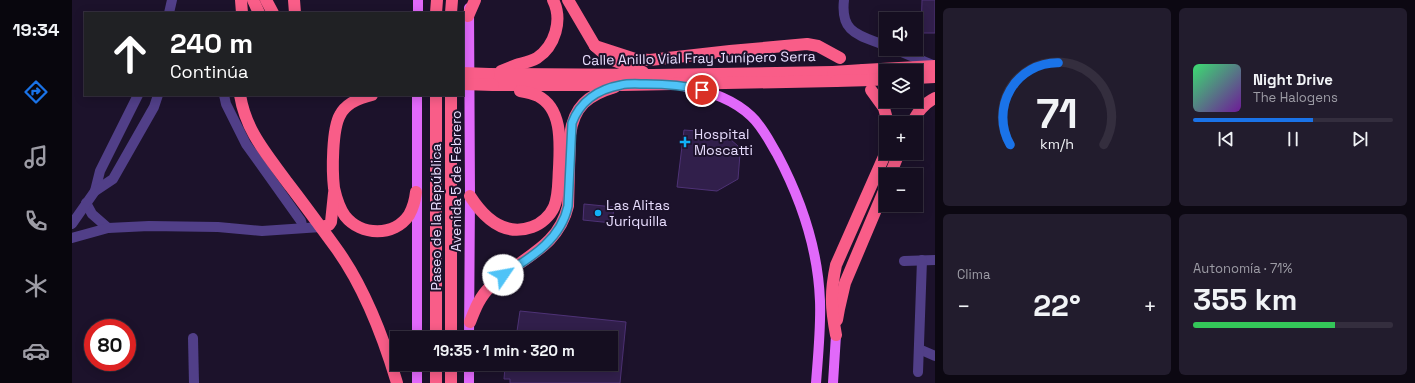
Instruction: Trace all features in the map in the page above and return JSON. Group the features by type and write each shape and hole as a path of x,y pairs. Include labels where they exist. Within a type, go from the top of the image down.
{"highway":[{"path":"241,0 242,12"},
{"path":"253,0 259,12"},
{"path":"266,0 272,12"},
{"path":"293,0 295,12"},
{"path":"436,0 436,12"},
{"path":"452,0 452,12"},
{"path":"468,16 475,0"},
{"path":"464,92 493,81 514,66 536,59 543,53 554,39 557,14 556,5 553,0"},
{"path":"568,0 595,46 610,59 632,69 653,75"},
{"path":"595,46 635,59 650,60 807,44 818,46 840,58"},
{"name":"Calle Anillo Vial Fray Junípero Serra","path":"464,73 493,81 622,85 834,76 863,70 935,66"},
{"name":"Calle Anillo Vial Fray Junípero Serra","path":"464,84 493,81 653,75 834,76 872,85 879,82"},
{"path":"923,78 935,77"},
{"path":"470,196 486,217 498,225 509,230 522,230 536,226 546,218 553,208 557,196 560,143 557,122 552,112 544,101 533,94 493,81"},
{"path":"520,91 591,84"},
{"path":"470,322 481,297 491,286 503,275 546,244 555,235 566,216 568,206 570,135 575,114 590,98 605,90 622,85"},
{"path":"872,85 884,108 886,116"},
{"path":"240,96 243,110 250,128 264,150 337,249 373,313 388,353 397,383"},
{"path":"321,227 328,225 331,222 334,188 333,155 335,129 340,115 348,104 367,96"},
{"name":"Paseo de la República","path":"436,96 436,331"},
{"name":"Paseo de la República","path":"451,96 451,331"},
{"path":"916,116 921,108 935,98"},
{"path":"836,335 831,309 832,284 836,265 882,160"},
{"path":"334,188 341,209 346,216 358,226 373,231 389,230 403,222 414,205 416,192"},
{"path":"836,335 839,309 845,284 879,203"},
{"path":"436,371 436,383"},
{"path":"451,371 451,383"}],"main road":[{"path":"418,0 418,12"},
{"name":"Avenida 5 de Febrero","path":"469,0 469,331"},
{"path":"668,84 694,88 710,93 739,106 752,117 765,133 781,162 805,215 816,263 820,300 816,383"},
{"path":"417,96 417,331"},
{"path":"833,383 836,335"},
{"path":"417,371 417,383"},
{"path":"469,371 469,383"}],"street":[{"path":"169,12 172,0"},
{"path":"844,0 843,9 845,22 848,28 856,34 879,43"},
{"path":"911,56 935,66"},
{"path":"72,224 95,191 100,171 138,96"},
{"path":"95,191 113,179 154,107 158,96"},
{"path":"224,96 226,104 246,144 301,221 303,228"},
{"path":"86,204 92,214 108,228"},
{"path":"72,238 108,228 149,226 218,227 262,231 321,227"},
{"path":"918,372 922,260"},
{"path":"904,261 935,260"},
{"path":"193,338 194,383"},
{"path":"919,349 935,356"}],"building":[{"path":"922,0 935,0 935,33 923,33 923,12 922,12"},
{"name":"Hospital Moscatti","path":"684,130 723,133 738,146 740,154 738,179 717,191 677,187"},
{"name":"Las Alitas Juriquilla","path":"584,204 614,207 612,223 583,220"},
{"path":"520,311 626,322 620,383 510,383 510,379 504,379 505,371 618,371 618,331 517,331"}],"place":[{"name":"Hospital Moscatti","path":"685,142"},
{"name":"Las Alitas Juriquilla","path":"598,213"}],"route":[{"path":"503,275 518,266 546,244 555,235 566,216 568,206 570,135 575,114 581,106 590,98 605,90 622,85 668,84 702,90"}]}
